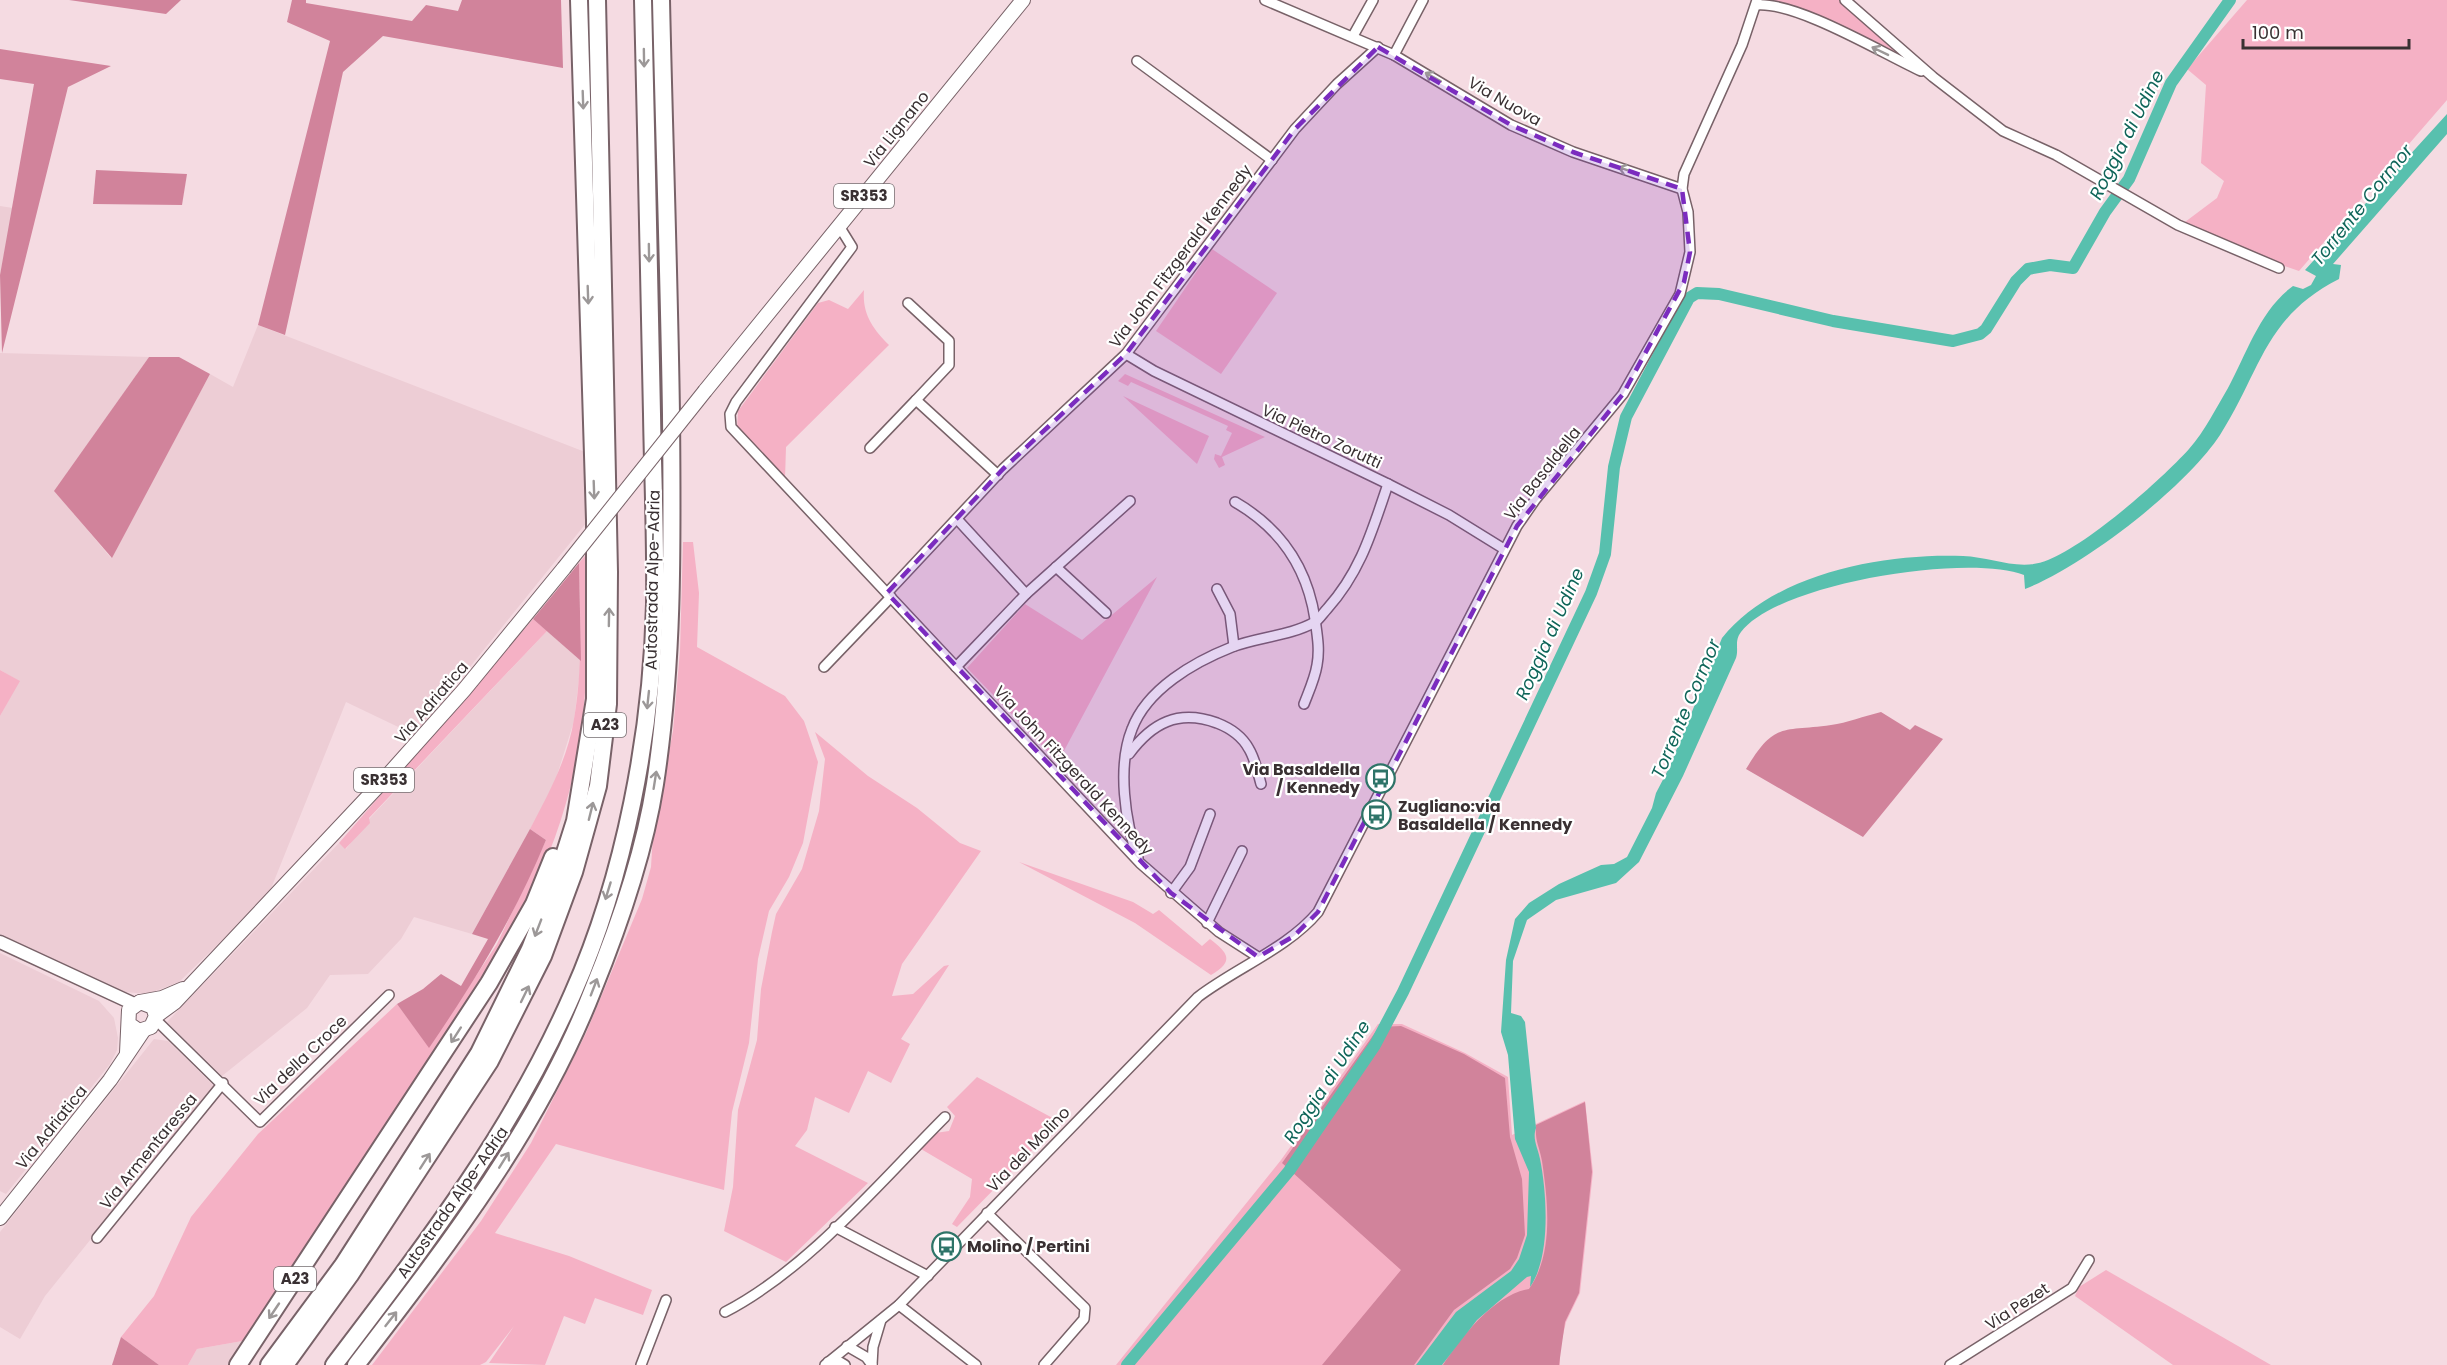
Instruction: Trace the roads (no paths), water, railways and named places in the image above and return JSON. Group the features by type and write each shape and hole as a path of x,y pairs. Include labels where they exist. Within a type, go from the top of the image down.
{"highway":[{"name":"A23","path":"269,1365 343,1265 479,1053 530,949 555,884 575,821 595,699 595,520 579,0"},
{"name":"A23","path":"285,1365 350,1275 490,1061 543,956 574,872 598,786 608,704 609,572 597,0"},
{"name":"Autostrada Alpe-Adria","path":"334,1365 440,1226 477,1172 546,1051 575,990 627,827 643,744 655,603 643,0"},
{"name":"Autostrada Alpe-Adria","path":"356,1365 455,1235 488,1186 565,1051 592,993 645,829 654,787 666,699 673,598 661,0"},
{"name":"A23","path":"238,1365 489,983 534,904 583,776"}],"main road":[{"name":"Via Lignano","path":"564,568 1023,0"},
{"name":"Via Adriatica","path":"0,1218 127,1055 143,1031 151,1027 156,1018 193,984 434,724 564,568"},
{"path":"0,942 105,992 153,1007 156,1018"},
{"name":"Via Adriatica","path":"137,1003 170,995 193,984"},
{"path":"105,992 135,1029 143,1031"},
{"path":"127,1055 129,1010 137,1003"}],"street":[{"name":"Via Nuova","path":"1265,0 1286,4 1394,55 1511,125 1573,152 1682,189"},
{"path":"1353,36 1373,0"},
{"path":"1394,55 1423,0"},
{"path":"1845,0 1933,77 2003,131 2056,155 2178,225 2279,268"},
{"path":"1756,2 1807,16 1933,77"},
{"name":"Via Basaldella","path":"1257,957 1294,936 1318,912 1504,549 1535,500 1623,394 1680,294 1690,252 1688,212 1682,189 1689,160 1742,45 1756,2"},
{"name":"Via John Fitzgerald Kennedy","path":"825,667 998,475 1126,354 1296,129 1337,84 1378,47"},
{"path":"1137,62 1272,160"},
{"name":"Via John Fitzgerald Kennedy","path":"839,226 852,247 736,402 730,420 735,433 1140,863 1171,893 1207,922 1257,957"},
{"path":"870,448 949,365 949,341 908,303"},
{"name":"Via Pietro Zorutti","path":"1126,354 1154,371 1449,515 1504,549"},
{"path":"916,400 998,475"},
{"path":"1140,863 1125,814 1127,756 1132,728 1157,693 1192,666 1234,646 1316,622 1335,600 1359,565 1388,484"},
{"path":"956,668 1026,594 1130,501"},
{"path":"1235,502 1265,523 1295,557 1305,576 1316,622 1319,651 1317,666 1304,704"},
{"path":"957,519 1026,594"},
{"path":"1056,567 1106,613"},
{"path":"1217,590 1230,614 1234,646"},
{"path":"1127,756 1141,737 1159,725 1190,716 1224,726 1239,736 1249,749 1261,784"},
{"path":"1171,893 1190,867 1210,814"},
{"path":"1207,922 1242,851"},
{"name":"Via del Molino","path":"827,1364 898,1305 928,1276 1182,1012 1224,978 1257,957"},
{"name":"Via della Croce","path":"156,1018 260,1122 389,995"},
{"name":"Via Armentaressa","path":"97,1238 223,1083"},
{"path":"725,1312 775,1281 835,1227 945,1117"},
{"path":"987,1213 1085,1308 1084,1318 1044,1365"},
{"path":"835,1227 928,1276"},
{"name":"Via Pezet","path":"1950,1365 2072,1288 2089,1260"},
{"path":"641,1365 666,1300"},
{"path":"898,1305 976,1365"},
{"path":"872,1365 873,1347 881,1319"},
{"path":"847,1346 866,1357 872,1365"},
{"path":"827,1364 840,1362 845,1365"}],"waterway":[{"name":"Roggia di Udine","path":"1127,1365 1289,1171 1375,1045 1403,992 1591,593 1605,554 1614,467 1626,417 1689,298 1697,293 1719,294 1833,321 1953,341 1980,334 1986,329 2016,281 2028,269 2050,265 2073,268 2105,212 2129,179 2171,83 2230,0"}],"place":[{"name":"Via Basaldella / Kennedy","path":"1381,778"},
{"name":"Zugliano:via Basaldella / Kennedy","path":"1377,815"},
{"name":"Molino / Pertini","path":"946,1246"}],"water label":[{"name":"Torrente Cormor","path":"2362,205"},
{"name":"Torrente Cormor","path":"1686,709"}]}
